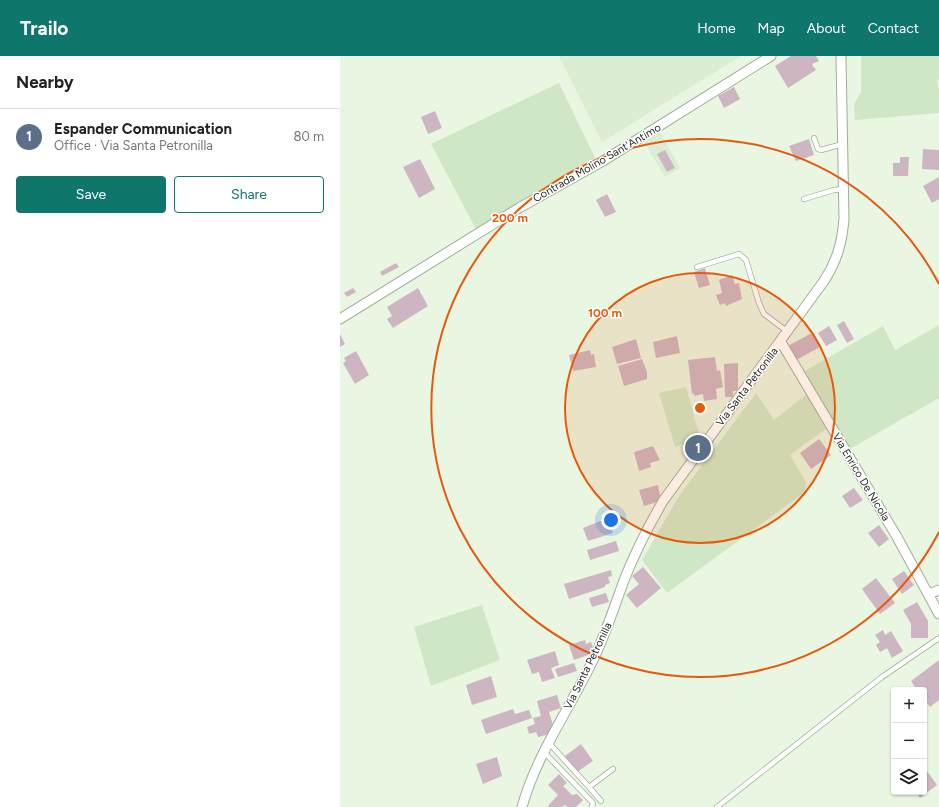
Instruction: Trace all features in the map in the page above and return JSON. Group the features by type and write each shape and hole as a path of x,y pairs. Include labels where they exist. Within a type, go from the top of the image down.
{"street":[{"name":"Contrada Molino Sant'Antimo","path":"340,319 519,208 603,161 771,56"},
{"name":"Via Santa Petronilla","path":"522,807 537,764 589,669 607,631 623,582 663,501 781,342 824,281 838,255 842,238 843,189 841,56"},
{"name":"Via Enrico De Nicola","path":"781,342 929,594 939,614"},
{"path":"929,594 939,590"}],"lane":[{"path":"814,138 818,150 843,144"},
{"path":"804,199 834,190 843,189"},
{"path":"697,267 739,254 743,255 764,314 788,332"},
{"path":"717,807 882,677 939,638"},
{"path":"549,743 601,801"},
{"path":"544,752 593,803 592,807"},
{"path":"589,787 613,769"}],"shaded area":[{"path":"559,56 741,56 602,142"},
{"path":"861,56 939,56 939,79 937,81 939,91 939,113 855,120 854,104 861,92"},
{"path":"559,83 597,162 477,231 431,144"},
{"path":"659,130 680,168 665,177 643,140"},
{"path":"939,325 939,398 848,450 805,371 883,326 895,350"},
{"path":"686,387 699,434 696,441 675,447 659,393"},
{"path":"756,393 774,420 807,394 826,429 790,455 806,482 805,492 667,593 642,560 679,496"},
{"path":"482,605 500,660 431,686 414,627"}],"building":[{"path":"791,56 816,56 819,61 812,64 816,70 788,88 775,66"},
{"path":"734,87 740,99 724,108 718,96"},
{"path":"435,111 442,128 428,134 421,117"},
{"path":"809,139 814,155 796,161 789,146"},
{"path":"923,149 939,150 939,170 922,169"},
{"path":"665,150 675,168 667,172 657,154"},
{"path":"900,157 909,157 908,176 893,176 893,163 900,163"},
{"path":"420,159 435,189 419,198 403,167"},
{"path":"939,177 939,199 932,203 923,186"},
{"path":"607,194 616,212 605,217 596,200"},
{"path":"396,263 399,267 382,276 380,272"},
{"path":"705,268 710,285 699,288 694,272"},
{"path":"732,275 735,284 739,283 742,299 726,306 725,303 720,305 716,295 722,293 719,280"},
{"path":"353,288 356,292 347,297 344,293"},
{"path":"418,288 428,306 393,328 387,319 392,316 387,307"},
{"path":"844,321 854,339 847,343 837,325"},
{"path":"829,326 837,340 826,346 818,333"},
{"path":"812,333 820,347 796,360 788,346"},
{"path":"340,334 345,344 340,347"},
{"path":"677,336 680,353 656,358 653,342"},
{"path":"636,339 641,358 617,364 612,347"},
{"path":"590,350 591,355 594,354 596,367 573,371 569,355"},
{"path":"356,351 369,375 355,384 343,363 346,361 344,358"},
{"path":"715,357 717,371 720,370 723,387 716,389 717,399 704,401 703,394 694,396 694,393 692,394 688,360"},
{"path":"642,359 647,372 647,379 624,386 618,366"},
{"path":"738,363 738,391 733,391 733,397 725,397 724,364"},
{"path":"819,439 831,455 811,469 800,453"},
{"path":"653,446 660,460 650,463 651,467 639,471 634,452"},
{"path":"658,485 661,501 644,506 639,490"},
{"path":"854,488 863,500 850,508 842,496"},
{"path":"608,518 613,533 588,541 583,528"},
{"path":"879,525 889,539 879,547 868,533"},
{"path":"616,541 619,551 590,560 587,550"},
{"path":"643,567 661,588 637,608 626,595 639,584 632,576"},
{"path":"611,570 612,576 608,577 610,583 605,585 605,587 569,599 564,584"},
{"path":"904,571 914,585 902,594 892,579"},
{"path":"876,578 895,603 880,614 862,589"},
{"path":"606,593 609,602 592,607 589,598"},
{"path":"917,602 928,621 928,638 911,638 911,624 903,610"},
{"path":"883,630 885,635 891,631 903,651 892,658 887,648 880,652 876,645 880,642 875,635"},
{"path":"585,640 586,644 591,642 594,651 574,660 569,645"},
{"path":"555,651 559,665 551,668 555,678 542,682 539,672 532,674 527,660"},
{"path":"939,660 939,700 930,707 927,703 927,687 915,687 911,681"},
{"path":"574,663 577,671 558,677 555,669"},
{"path":"491,676 497,697 472,705 466,685"},
{"path":"557,695 561,708 549,712 553,725 550,734 538,737 536,732 529,734 527,727 535,724 533,718 541,716 537,701"},
{"path":"513,709 515,714 529,710 532,718 486,734 481,720"},
{"path":"581,744 593,761 577,772 565,756"},
{"path":"497,757 502,776 483,784 476,764"},
{"path":"927,771 937,785 927,793"},
{"path":"559,774 567,783 563,786 572,795 577,794 583,800 576,807 567,807 565,805 562,807 547,807 558,795 548,785"}],"place":[{"name":"Espander Communication","path":"698,448"}]}
